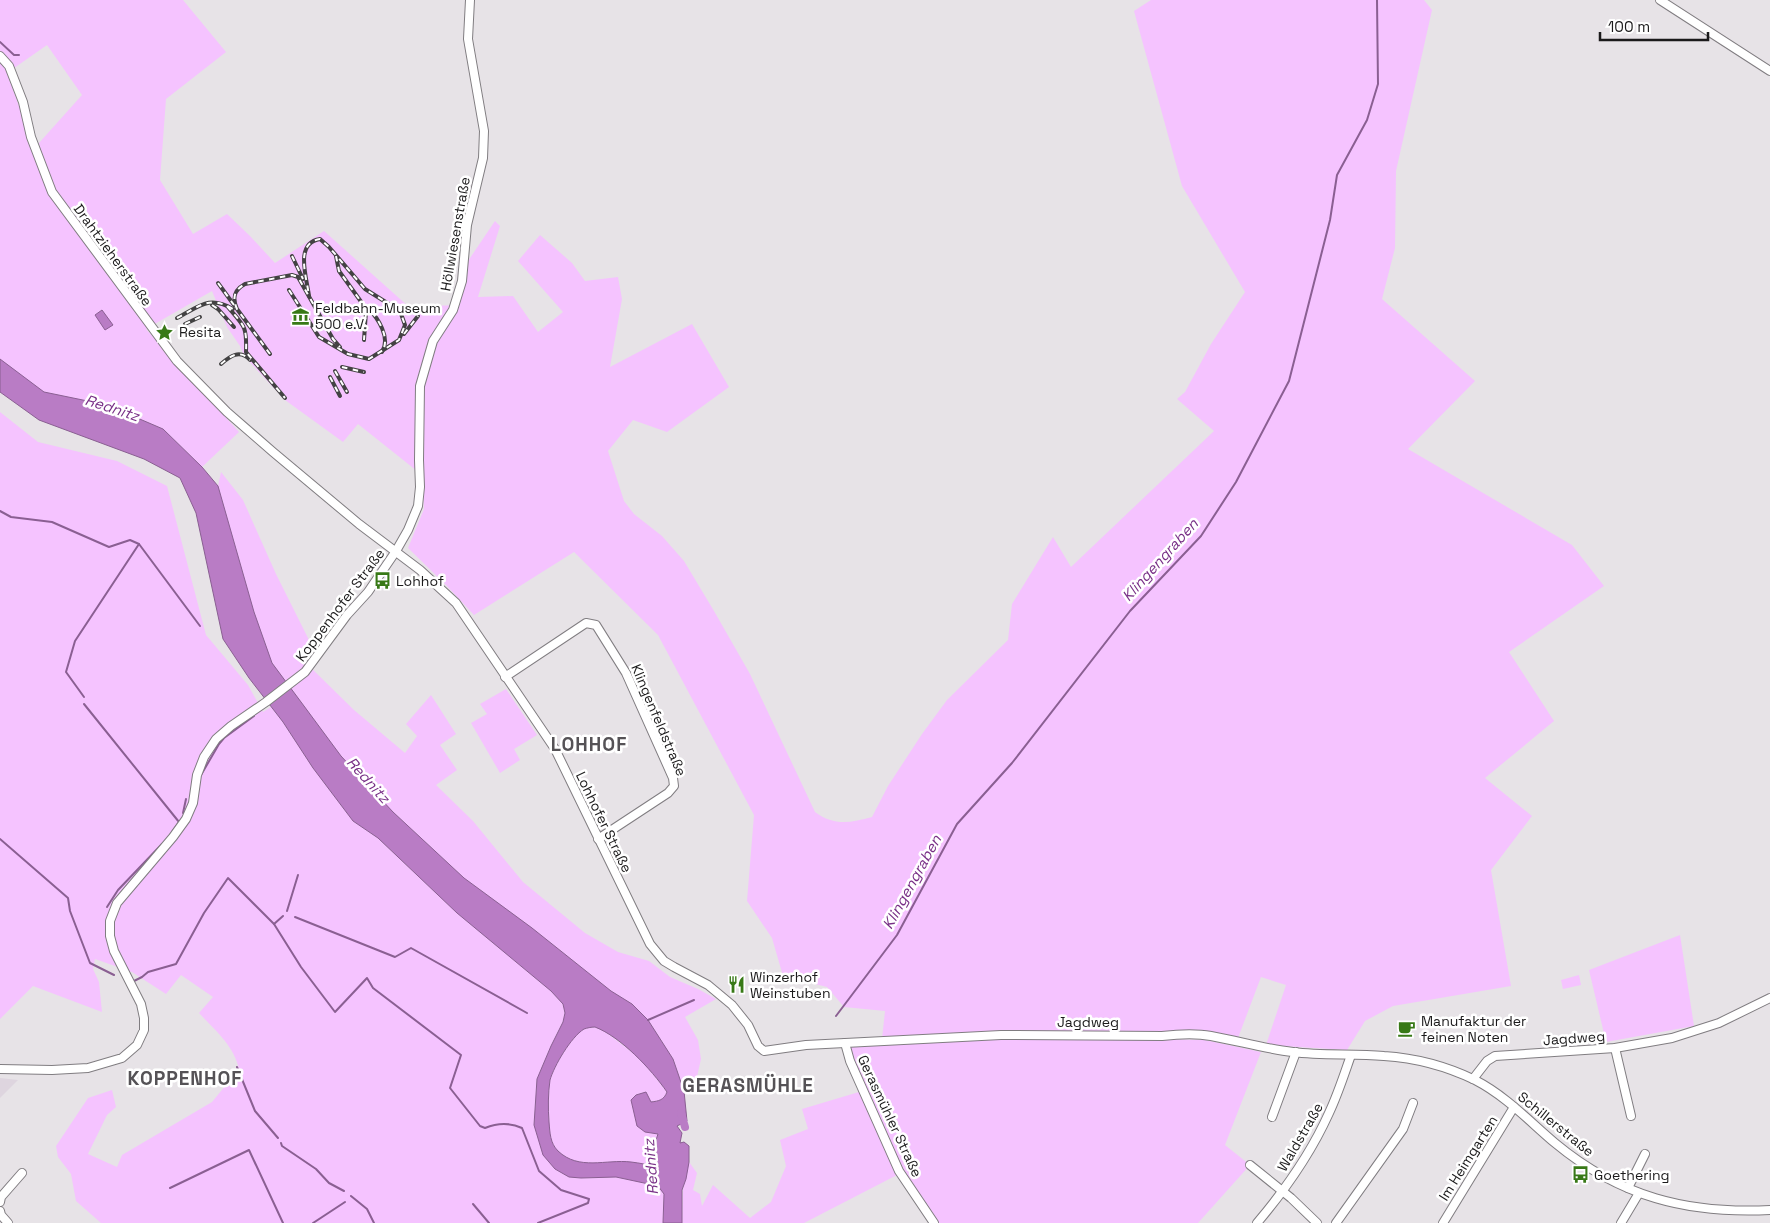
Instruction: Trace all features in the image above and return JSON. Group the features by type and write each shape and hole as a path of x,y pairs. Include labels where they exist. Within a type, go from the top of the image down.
{"street":[{"name":"Höllwiesenstraße","path":"396,551 408,530 418,506 420,487 420,386 433,341 453,310 462,281 467,225 483,158 484,132 468,39 470,0"},
{"path":"1660,0 1770,71"},
{"name":"Drahtzieherstraße","path":"0,56 9,66 23,102 31,137 52,192 177,361 227,412 267,448 359,524 396,551"},
{"name":"Koppenhofer Straße","path":"0,1069 52,1070 88,1068 122,1058 137,1045 144,1030 144,1018 141,1004 114,952 110,936 110,921 116,903 174,837 186,819 193,803 196,775 204,757 216,739 231,726 301,676 347,615 368,592 396,551"},
{"name":"Lohhofer Straße","path":"396,551 420,570 456,604 555,749 647,940 656,952 674,967 708,984 732,1004 748,1025 758,1046"},
{"name":"Klingenfeldstraße","path":"505,677 586,623 596,625 626,673 673,778 674,786 668,792 598,838"},
{"name":"Jagdweg","path":"758,1046 764,1050 806,1045 1010,1034 1162,1036 1186,1034 1210,1036 1263,1048 1296,1052 1384,1056 1429,1062 1473,1080 1487,1061 1495,1056 1615,1048 1672,1038 1719,1024 1770,998"},
{"name":"Gerasmühler Straße","path":"845,1043 848,1054 899,1171 934,1223"},
{"path":"1615,1048 1631,1116"},
{"path":"1272,1117 1296,1052"},
{"name":"Waldstraße","path":"1258,1223 1282,1192 1321,1129 1340,1088 1351,1055"},
{"name":"Schillerstraße","path":"1473,1080 1491,1089 1574,1158 1604,1176 1639,1193 1693,1208 1744,1211 1770,1210"},
{"path":"1336,1223 1403,1128 1413,1103"},
{"name":"Im Heimgarten","path":"1443,1223 1514,1107"},
{"path":"1628,1188 1645,1154"},
{"path":"1250,1165 1318,1223"},
{"path":"0,1202 1,1197 22,1173"},
{"path":"1621,1223 1639,1193"},
{"path":"0,1210 1,1215 8,1223"}],"shaded area":[{"path":"0,0 183,0 226,52 166,99 160,180 193,234 227,214 275,263 324,231 409,307 458,305 468,261 495,221 500,226 478,297 513,296 538,332 563,312 518,261 540,235 572,263 585,281 618,277 622,299 610,367 692,324 729,387 667,432 633,420 608,451 624,501 634,514 662,536 684,561 750,674 815,812 829,820 842,822 872,817 888,786 947,700 1008,640 1012,604 1053,537 1071,567 1214,431 1177,399 1185,392 1211,344 1245,292 1182,186 1134,11 1151,0 1424,0 1432,10 1396,171 1395,248 1382,299 1475,381 1408,449 1572,545 1604,586 1509,652 1554,721 1485,778 1532,816 1491,870 1511,986 1393,1006 1365,1021 1347,1050 1266,1045 1286,985 1261,977 1238,1038 1209,1031 1150,1039 1205,1040 1261,1052 1225,1145 1250,1165 1198,1223 932,1223 897,1175 804,1223 682,1223 683,1189 689,1162 697,1173 693,1190 700,1194 702,1206 713,1185 750,1218 771,1202 786,1166 780,1140 808,1129 802,1109 859,1092 847,1044 882,1039 885,1011 844,1007 827,987 783,976 772,938 747,901 754,815 658,635 574,552 474,615 408,548 424,509 422,475 358,424 343,442 285,400 245,357 227,327 212,291 146,329 239,432 202,467 163,429 107,405 44,393 0,359","holes":["47,45 82,95 39,143 48,186 7,73"]},
{"path":"0,412 38,442 117,461 167,486 206,635 248,685 263,712 271,707 313,768 353,821 378,838 457,913 551,991 563,1004 565,1013 563,1022 537,1079 534,1125 581,1178 616,1177 658,1186 664,1194 663,1223 101,1223 76,1201 71,1174 58,1157 56,1146 88,1098 112,1090 116,1107 107,1115 88,1154 117,1167 122,1155 212,1102 239,1069 237,1061 228,1046 199,1013 213,997 181,975 166,994 132,972 95,959 93,969 99,982 102,1012 33,986 0,1019"},
{"path":"221,472 243,500 276,574 313,648 303,660 354,710 405,753 417,736 406,724 431,695 456,734 440,745 457,770 436,785 473,821 523,882 585,933 618,952 649,961 670,977 716,999 685,1017 698,1040 701,1059 696,1081 684,1090 673,1059 648,1020 632,1004 611,991 532,928 464,878 393,812 341,756 272,663 254,612 218,486"},
{"path":"506,689 537,735 514,749 520,760 500,773 471,723 487,714 480,704"},
{"path":"1680,935 1694,1026 1606,1042 1589,970"},
{"path":"1579,975 1581,985 1563,989 1561,980"},
{"path":"595,1027 603,1030 641,1059 667,1092 661,1100 651,1102 645,1132 659,1133 658,1167 622,1161 593,1163 575,1161 566,1157 553,1145 549,1117 550,1080 552,1074 574,1038 584,1029"},
{"path":"0,1078 18,1080 0,1098"}],"water":[{"path":"102,310 113,325 105,330 95,315"},
{"name":"Rednitz","path":"0,359 44,392 107,405 163,429 202,467 218,486 254,612 272,663 341,756 393,812 464,878 532,928 611,991 632,1004 648,1020 673,1059 684,1091 687,1121 677,1126 682,1133 680,1143 684,1142 689,1146 689,1162 682,1190 682,1223 663,1223 664,1194 658,1186 616,1177 569,1177 555,1169 543,1155 534,1125 537,1079 563,1022 565,1013 563,1004 551,991 457,913 378,838 353,821 313,768 283,722 249,678 223,639 196,513 180,478 144,459 39,420 0,392","holes":["595,1027 605,1032 635,1055 667,1092 663,1098 656,1101 651,1102 646,1092 636,1095 631,1100 637,1126 645,1132 658,1134 653,1149 658,1167 622,1161 593,1163 575,1161 558,1151 552,1141 548,1106 550,1080 555,1067 574,1038 584,1029"]}],"waterway":[{"name":"Klingengraben","path":"836,1016 897,935 957,824 1012,763 1130,611 1201,536 1236,482 1289,381 1330,220 1337,175 1367,120 1378,84 1377,0"},
{"path":"0,42 14,55 19,55"},
{"path":"0,511 11,517 52,522 109,547 130,540 139,544 200,626"},
{"path":"84,697 66,672 75,641 139,544"},
{"path":"84,704 179,822 172,832"},
{"path":"201,775 224,738 254,716"},
{"path":"183,813 186,799"},
{"path":"0,839 68,898 70,911 90,963 114,975"},
{"path":"107,907 118,890 162,844"},
{"path":"287,911 298,875"},
{"path":"134,981 148,972 176,964 204,913 228,878 274,924 301,967 335,1012 367,978 373,988 461,1055 450,1088 480,1126 485,1128 499,1124 508,1124 522,1128 539,1171 561,1190 589,1199 588,1203 538,1223"},
{"path":"274,924 283,916"},
{"path":"295,917 395,957 411,948 527,1013"},
{"path":"648,1020 694,1000"},
{"path":"237,1067 255,1111 278,1138"},
{"path":"681,1113 685,1127"},
{"path":"281,1143 282,1146 316,1169 329,1183 344,1191"},
{"path":"170,1188 249,1150 283,1223"},
{"path":"351,1196 367,1209 374,1223"},
{"path":"313,1223 345,1202"},
{"path":"473,1204 489,1223"}],"railway":[{"path":"289,290 319,337 348,354 369,359 399,340 405,325 400,311 365,289 320,239 312,242 307,247 305,254 304,262 309,296"},
{"path":"292,256 303,279"},
{"path":"336,256 339,271 366,311 364,340"},
{"path":"270,354 237,309 235,295 238,289 245,284 292,275 298,277 333,339 340,347"},
{"path":"218,283 234,305"},
{"path":"177,318 198,306 211,303 225,305 233,309"},
{"path":"212,305 234,327"},
{"path":"227,306 243,326 246,336 246,352 285,398"},
{"path":"370,313 368,308 382,328 385,341 382,352"},
{"path":"404,334 418,316"},
{"path":"185,324 200,317"},
{"path":"221,364 231,356 239,354 250,360"},
{"path":"342,367 364,372"},
{"path":"335,371 347,392"},
{"path":"330,377 340,396"}],"place":[{"name":"Feldbahn-Museum 500 e.V.","path":"301,316"},
{"name":"Resita","path":"165,332"},
{"name":"Lohhof","path":"382,581"},
{"name":"Winzerhof Weinstuben","path":"736,985"},
{"name":"Manufaktur der feinen Noten","path":"1407,1029"},
{"name":"Goethering","path":"1580,1175"}],"district":[{"name":"LOHHOF","path":"589,744"},
{"name":"KOPPENHOF","path":"185,1078"},
{"name":"GERASMÜHLE","path":"748,1085"}]}
